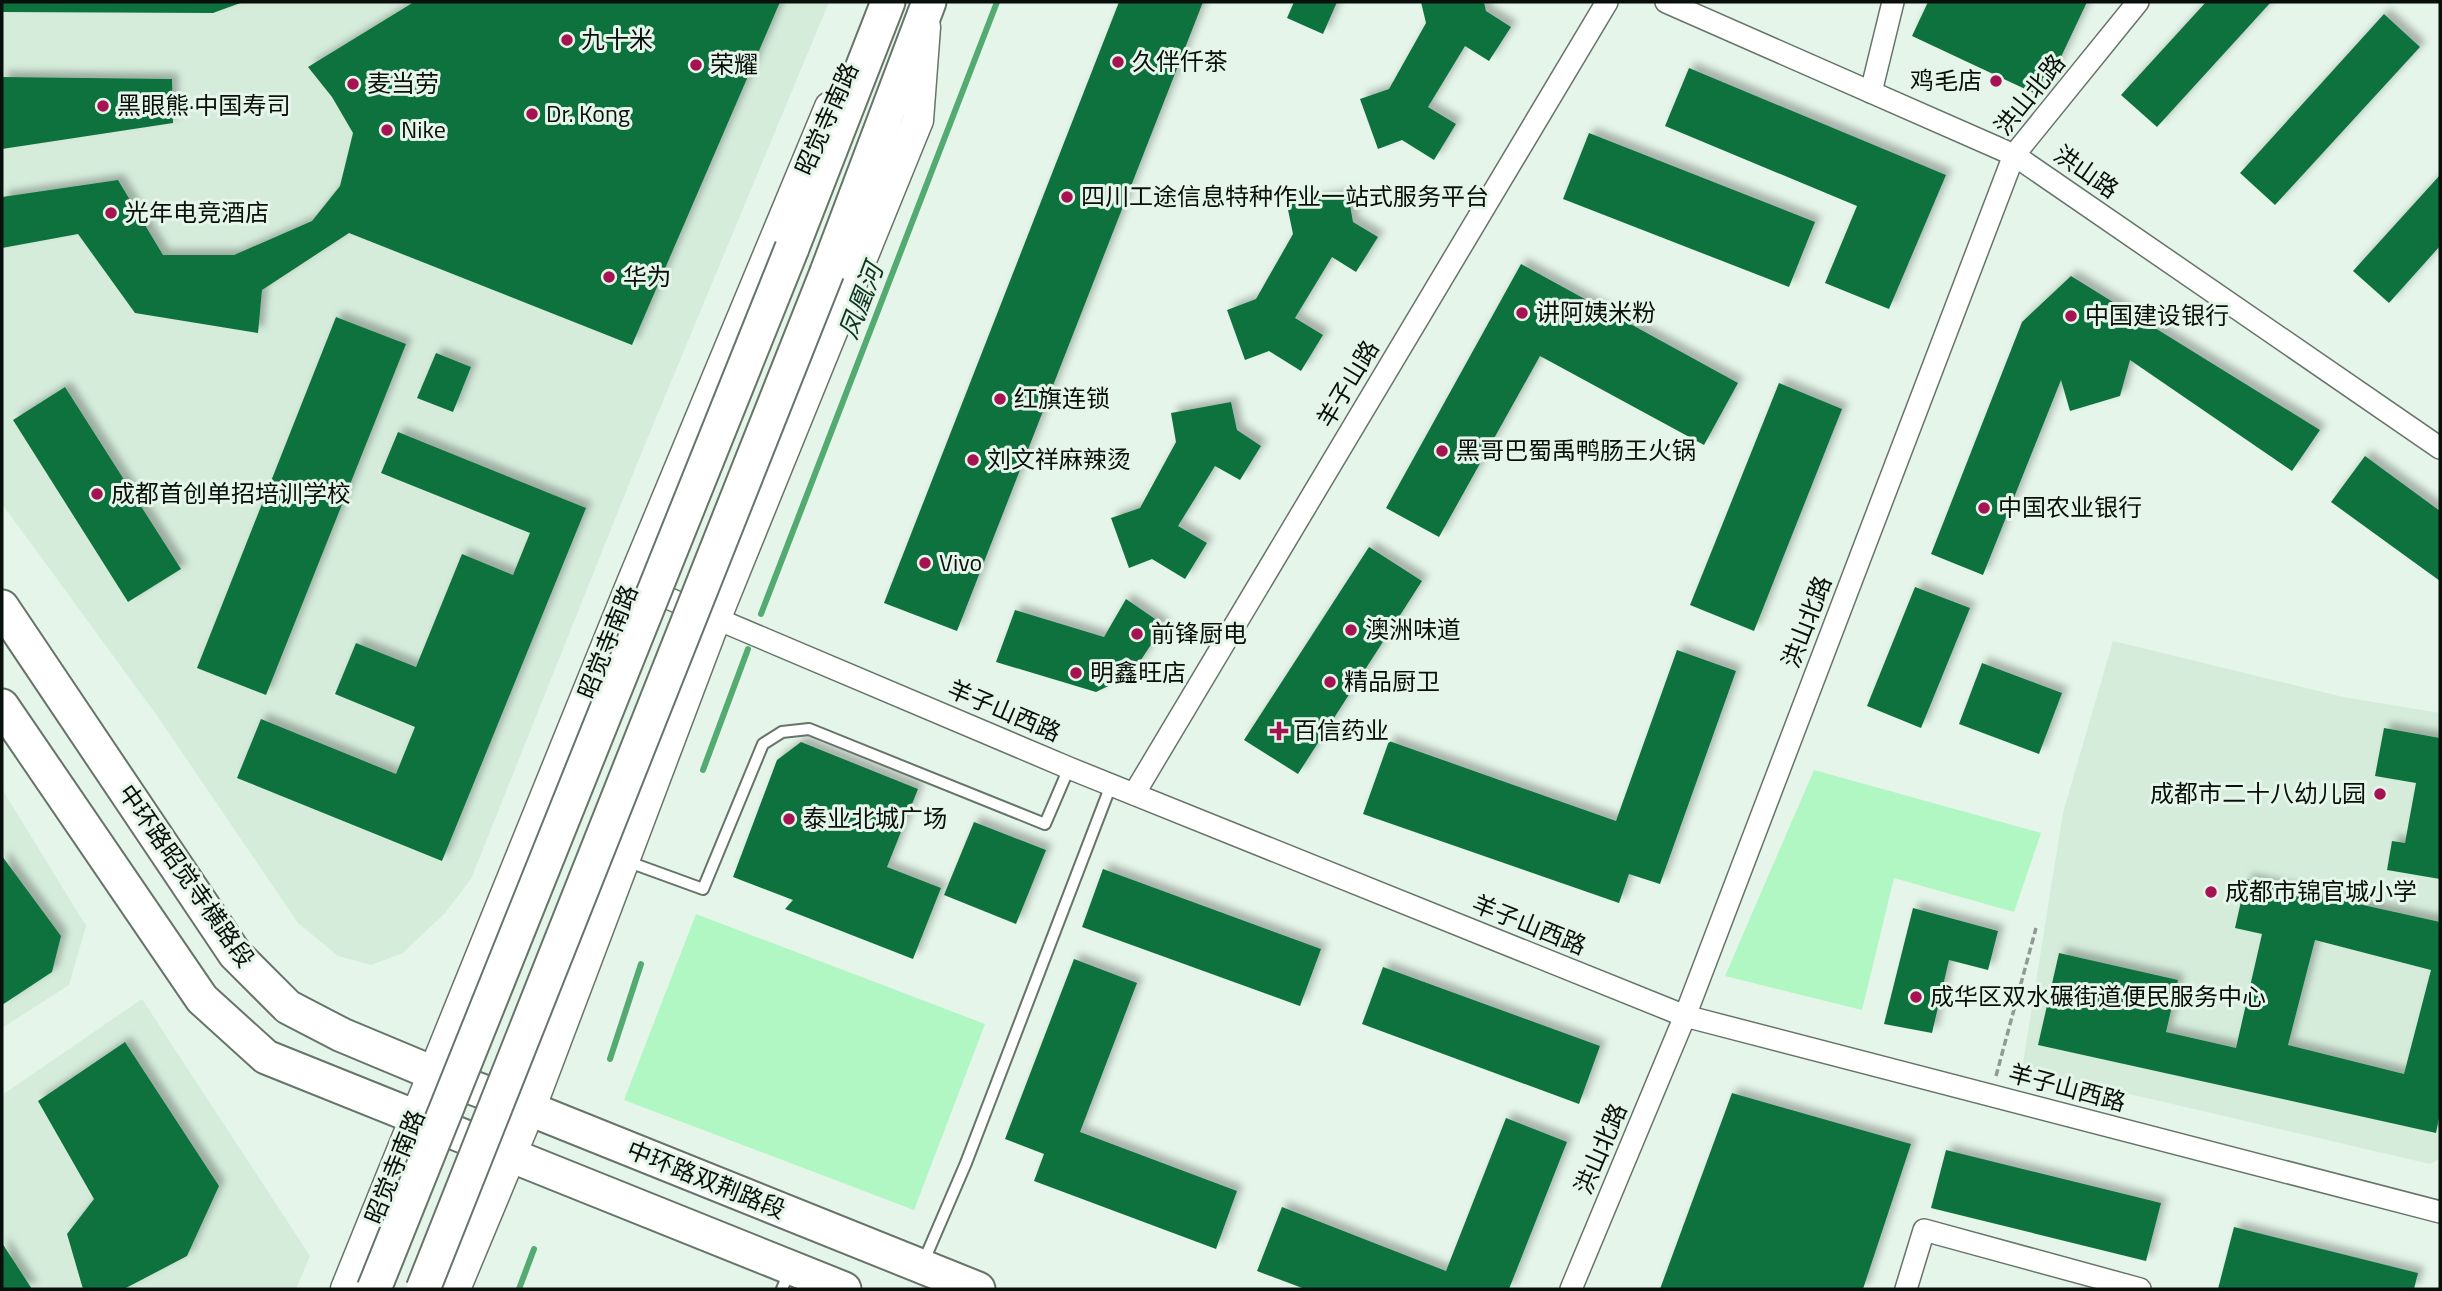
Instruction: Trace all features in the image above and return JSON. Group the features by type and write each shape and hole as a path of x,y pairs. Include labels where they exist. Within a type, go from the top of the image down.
{"main road":[{"name":"昭觉寺南路","path":"374,1289 792,248 887,2"},
{"name":"昭觉寺南路","path":"423,1289 827,272 928,4"},
{"name":"中环路昭觉寺横路段","path":"2,607 235,954 288,1007 341,1035 433,1073"},
{"path":"2,706 202,999 266,1057 415,1120"},
{"name":"中环路双荆路段","path":"433,1073 530,1109 978,1289"},
{"name":"中环路双荆路段","path":"415,1120 511,1155 786,1278 844,1289"}],"street":[{"name":"昭觉寺南路","path":"346,1289 632,583 840,83 887,2"},
{"name":"羊子山路","path":"1134,794 1607,2"},
{"name":"洪山路","path":"1667,2 2014,155 2440,448"},
{"path":"1871,92 1893,2"},
{"name":"洪山北路","path":"1570,1289 1685,1016 2014,155 2138,2"},
{"name":"昭觉寺南路","path":"454,1289 530,1109 716,617 918,120 928,4"},
{"name":"羊子山西路","path":"632,583 1069,768 1685,1016 2440,1212"},
{"path":"1906,1289 1924,1230 2140,1289"}],"lane":[{"path":"623,860 703,889 763,744 782,732 809,729 1045,824 1069,768"},
{"path":"922,1266 966,1163 1111,785"}],"path":[{"path":"1990,1095 2036,928"}],"shaded area":[{"path":"2,2 829,2 641,454 471,879 445,913 403,953 371,965 338,956 298,923 158,717 2,504"},
{"name":"成都市锦官城小学","path":"2113,641 2343,697 2440,713 2440,1159 2430,1164 2022,1069 2063,813"},
{"path":"2,789 86,926 69,985 2,1028"},
{"path":"142,999 310,1256 296,1289 2,1289 2,1095"}],"green space":[{"path":"1814,770 2041,833 2014,912 1894,878 1862,1010 1725,976"},
{"path":"696,914 985,1024 914,1210 624,1100"}],"building":[{"path":"2,2 243,2 213,13 2,12"},
{"path":"414,2 780,2 632,345 349,233 262,290 258,333 135,313 78,234 2,248 2,197 118,180 163,255 234,255 312,221 340,186 353,133 332,97 308,67"},
{"path":"1119,2 1203,2 957,631 884,603"},
{"path":"1294,2 1337,2 1323,34 1287,18"},
{"path":"1421,2 1484,2 1486,11 1511,27 1489,61 1465,46 1428,107 1456,124 1434,160 1402,140 1378,149 1360,99 1389,89 1426,23"},
{"path":"1928,2 2087,2 2042,97 1912,36"},
{"path":"2206,2 2271,2 2157,127 2121,95"},
{"path":"2384,14 2420,47 2275,205 2240,173"},
{"path":"1689,68 1946,175 1889,309 1825,283 1857,206 1665,126"},
{"path":"2,77 172,79 173,123 2,149"},
{"path":"1589,133 1815,222 1789,287 1563,199"},
{"path":"2440,175 2440,246 2389,303 2353,271"},
{"path":"1348,194 1353,222 1378,237 1356,272 1332,257 1295,318 1323,335 1301,371 1269,351 1245,360 1227,310 1256,299 1293,234 1287,205"},
{"path":"1521,264 1738,383 1704,445 1540,356 1439,537 1386,508"},
{"path":"2071,276 2320,430 2292,471 2130,360 2120,396 2070,411 2061,380 1983,575 1931,554 2022,322"},
{"path":"336,317 406,344 266,695 197,668"},
{"path":"436,353 471,367 453,412 417,398"},
{"path":"1779,383 1842,409 1754,631 1690,605"},
{"name":"成都首创单招培训学校","path":"65,387 181,569 128,602 13,420"},
{"path":"1231,402 1237,430 1261,446 1240,480 1215,466 1178,526 1207,543 1185,579 1152,559 1129,568 1111,518 1140,508 1176,442 1171,413"},
{"path":"398,432 586,508 442,861 237,778 261,719 396,774 415,727 335,694 356,643 416,667 462,554 513,575 530,533 381,473"},
{"path":"2365,456 2440,511 2440,581 2331,502"},
{"path":"1369,547 1422,581 1298,774 1244,740"},
{"path":"1915,587 1970,608 1921,728 1867,706"},
{"path":"1126,599 1164,625 1131,675 1096,692 996,662 1015,610 1104,637"},
{"path":"1677,650 1736,671 1660,884 1629,874 1619,903 1363,814 1389,741 1616,821"},
{"path":"1982,663 2062,693 2039,754 1959,724"},
{"path":"2384,728 2440,738 2440,879 2387,870 2392,841 2405,843 2416,783 2375,776"},
{"path":"801,742 918,789 887,867 941,888 913,959 785,909 793,900 733,877 777,760"},
{"path":"974,822 1046,850 1016,924 944,895"},
{"path":"2,856 61,936 52,972 2,1005"},
{"path":"1103,869 1321,949 1300,1006 1082,927"},
{"path":"2246,879 2440,922 2440,1113 2436,1133 2038,1045 2059,953 2178,980 2166,1032 2236,1048 2262,934 2235,928","holes":["2315,940 2431,970 2404,1074 2288,1045"]},
{"name":"成华区双水碾街道便民服务中心","path":"1913,908 1998,931 1988,970 1949,960 1932,1033 1884,1024"},
{"path":"1074,959 1137,983 1080,1132 1237,1191 1216,1249 1034,1181 1044,1154 1005,1139"},
{"path":"1383,967 1600,1046 1579,1104 1362,1024"},
{"path":"125,1042 219,1186 187,1256 124,1289 83,1289 67,1234 94,1199 38,1101"},
{"path":"1732,1093 1911,1144 1863,1289 1660,1289"},
{"path":"1506,1118 1567,1142 1509,1289 1305,1289 1257,1271 1282,1207 1446,1271"},
{"path":"1946,1150 2161,1203 2146,1261 1931,1208"},
{"path":"2234,1227 2418,1273 2414,1289 2218,1289"},
{"path":"2,1243 32,1289 2,1289"}],"waterway":[{"name":"凤凰河","path":"761,614 997,2"},
{"name":"凤凰河","path":"703,770 748,649"},
{"name":"凤凰河","path":"610,1059 641,964"},
{"name":"凤凰河","path":"519,1289 534,1249"}],"place":[{"name":"九十米","path":"567,40"},
{"name":"久伴仟茶","path":"1118,62"},
{"name":"荣耀","path":"696,65"},
{"name":"鸡毛店","path":"1996,81"},
{"name":"麦当劳","path":"353,84"},
{"name":"黑眼熊·中国寿司","path":"103,106"},
{"name":"Dr. Kong","path":"532,114"},
{"name":"Nike","path":"387,130"},
{"name":"四川工途信息特种作业一站式服务平台","path":"1067,197"},
{"name":"光年电竞酒店","path":"111,213"},
{"name":"华为","path":"609,277"},
{"name":"讲阿姨米粉","path":"1522,313"},
{"name":"中国建设银行","path":"2071,316"},
{"name":"红旗连锁","path":"1000,399"},
{"name":"黑哥巴蜀禹鸭肠王火锅","path":"1442,451"},
{"name":"刘文祥麻辣烫","path":"973,460"},
{"name":"成都首创单招培训学校","path":"97,494"},
{"name":"中国农业银行","path":"1984,508"},
{"name":"Vivo","path":"925,563"},
{"name":"澳洲味道","path":"1351,630"},
{"name":"前锋厨电","path":"1137,634"},
{"name":"明鑫旺店","path":"1076,673"},
{"name":"精品厨卫","path":"1330,682"},
{"name":"百信药业","path":"1279,731"},
{"name":"成都市二十八幼儿园","path":"2380,794"},
{"name":"泰业北城广场","path":"789,819"},
{"name":"成都市锦官城小学","path":"2211,892"},
{"name":"成华区双水碾街道便民服务中心","path":"1916,997"}]}
